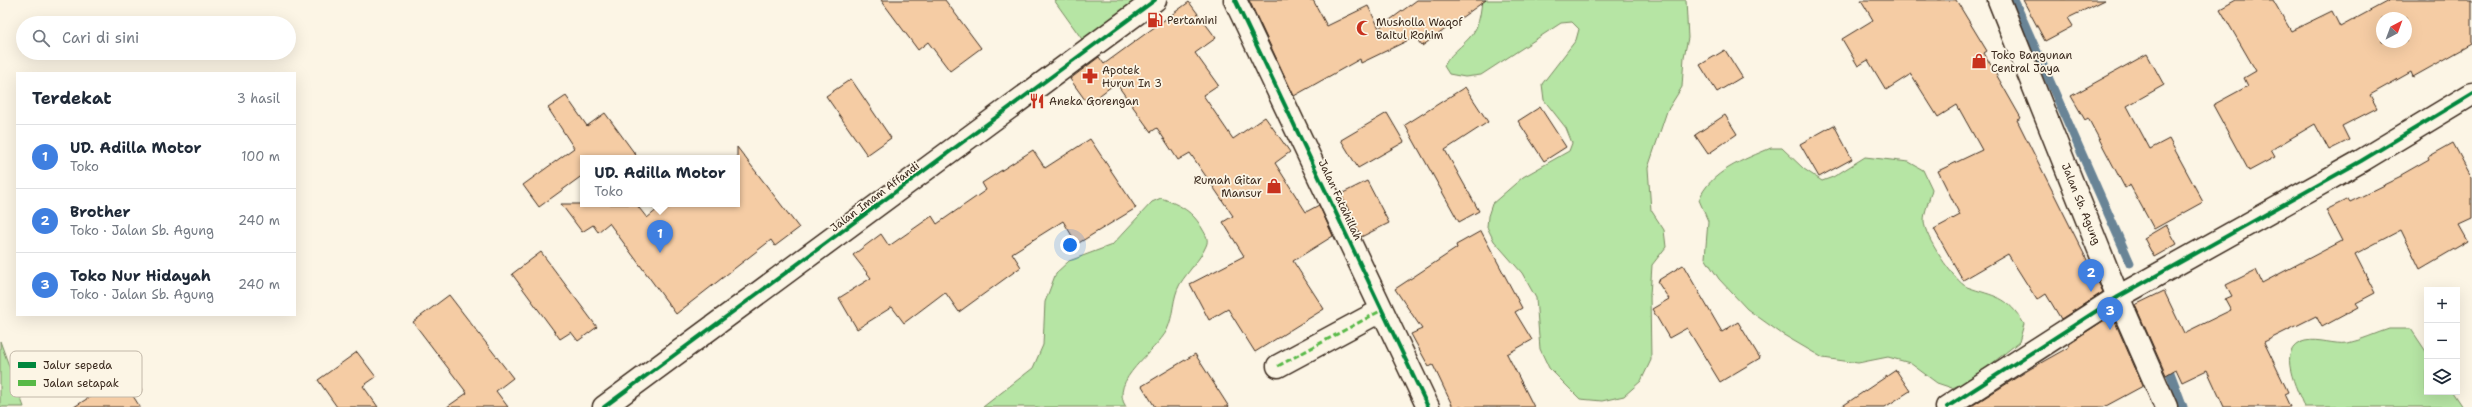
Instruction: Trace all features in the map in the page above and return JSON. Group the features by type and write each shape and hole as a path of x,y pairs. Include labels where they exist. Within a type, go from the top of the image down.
{"street":[{"name":"Jalan Imam Affandi","path":"604,407 1155,0"},
{"name":"Jalan Fatahillah","path":"1235,0 1428,407"},
{"name":"Jalan Sb. Agung","path":"1999,0 2118,297 2166,407"},
{"path":"1947,407 2118,297 2361,161 2472,94"},
{"path":"1278,366 1382,310"}],"green space":[{"path":"1054,0 1155,0 1089,49"},
{"path":"1482,0 1686,0 1688,38 1684,57 1682,87 1667,111 1648,168 1651,210 1664,230 1666,247 1652,265 1650,295 1651,360 1641,381 1624,396 1602,401 1580,399 1549,368 1540,349 1536,298 1522,273 1494,241 1487,227 1488,216 1492,204 1523,177 1569,151 1572,143 1566,128 1544,100 1542,84 1576,40 1579,29 1572,22 1561,23 1481,75 1465,77 1449,74 1444,66 1451,55 1469,38 1476,28"},
{"path":"1771,148 1782,148 1804,169 1822,181 1833,177 1865,157 1909,162 1923,170 1932,189 1925,213 1925,228 1934,247 1961,283 1967,287 2000,298 2012,307 2024,324 2019,342 1970,381 1952,388 1937,383 1910,363 1888,357 1858,363 1823,358 1782,334 1747,309 1719,279 1705,258 1708,221 1699,200 1704,190 1719,174 1739,162"},
{"path":"1161,198 1180,206 1190,213 1199,223 1206,236 1207,242 1201,256 1177,289 1167,330 1128,377 1123,387 1122,397 1126,407 983,407 1033,368 1043,345 1045,302 1056,273 1069,261 1112,245 1152,202"},
{"path":"2389,329 2411,329 2424,348 2424,395 2454,395 2462,407 2304,407 2294,380 2289,360 2291,352 2296,345 2310,340 2348,343"},
{"path":"0,341 10,368 10,397 20,397 24,407 0,407"}],"building":[{"path":"881,0 945,0 981,48 950,71 928,42 918,50"},
{"path":"1249,0 1313,0 1327,26 1368,6 1379,28 1417,0 1486,0 1422,46 1415,37 1361,63 1360,59 1294,96"},
{"path":"1861,0 1956,0 1987,51 1984,53 2021,118 2017,120 2103,292 2061,319 2046,294 2037,300 2008,254 1963,280 1934,229 1960,215 1938,171 1982,150 1957,105 1938,117 1911,74 1886,90 1868,60 1858,66 1842,39 1873,20"},
{"path":"2023,0 2105,0 2068,18 2073,26 2045,41"},
{"path":"2236,0 2273,0 2291,31 2332,11 2340,27 2390,0 2472,0 2472,44 2413,77 2411,72 2370,95 2377,108 2342,126 2349,140 2329,150 2315,124 2271,150 2275,157 2249,171 2213,105 2248,86 2244,78 2256,71 2220,9"},
{"path":"1189,2 1216,38 1195,53 1218,85 1203,95 1233,139 1265,117 1290,152 1275,163 1306,212 1319,205 1333,236 1293,261 1324,309 1255,352 1228,309 1209,320 1190,284 1244,256 1223,222 1233,216 1190,153 1178,160 1157,128 1151,132 1116,83 1088,104 1070,79 1099,57 1104,64"},
{"path":"1725,50 1742,77 1717,92 1700,65"},
{"path":"2147,54 2164,85 2127,106 2150,149 2169,139 2203,202 2154,229 2130,185 2125,188 2088,118 2085,120 2071,96"},
{"path":"851,79 891,138 867,155 826,96"},
{"path":"1465,87 1488,122 1445,150 1479,211 1459,222 1405,125"},
{"path":"566,96 587,126 605,113 636,155 580,155 580,177 539,207 523,185 574,148 548,108"},
{"path":"1540,107 1566,147 1544,161 1518,121"},
{"path":"1387,113 1404,142 1358,168 1341,140"},
{"path":"1725,115 1737,134 1708,154 1695,135"},
{"path":"1834,125 1852,159 1819,177 1800,144"},
{"path":"1090,139 1136,208 1077,244 1063,221 1012,253 1021,267 959,312 945,292 904,323 892,307 857,329 839,298 871,278 853,255 881,234 889,246 932,216 937,224 986,190 982,183 1033,150 1045,168"},
{"path":"2453,143 2472,178 2472,219 2459,225 2468,241 2420,269 2401,230 2355,254 2375,293 2356,303 2359,307 2322,327 2316,316 2264,342 2288,392 2284,394 2290,407 2224,407 2207,370 2182,382 2176,369 2166,375 2135,305 2164,291 2184,333 2231,310 2225,299 2232,296 2226,285 2256,270 2262,283 2342,241 2326,210 2348,199 2350,202 2401,177 2401,175 2429,159 2428,157"},
{"path":"737,147 799,228 775,246 771,240 676,314 609,223 598,232 593,225 582,232 561,204 580,204 580,207 638,207 647,218 660,207 740,207 740,155 737,155"},
{"path":"1367,181 1389,223 1361,237 1341,194"},
{"path":"2166,225 2177,244 2154,257 2144,238"},
{"path":"1481,231 1522,308 1515,312 1532,340 1507,354 1534,407 1453,407 1433,365 1429,367 1411,334 1422,329 1395,289 1457,248 1456,245"},
{"path":"541,252 597,327 578,341 571,332 560,339 512,274"},
{"path":"1683,265 1722,332 1738,322 1760,358 1720,382 1687,328 1669,338 1652,309 1669,299 1657,281"},
{"path":"449,295 513,378 496,391 508,407 447,407 467,393 413,322"},
{"path":"2112,315 2143,386 2104,407 1970,407 2030,369 2069,347 2068,344"},
{"path":"357,352 376,377 363,386 378,407 337,407 318,380"},
{"path":"1195,354 1229,407 1155,407 1142,386"},
{"path":"1896,370 1910,391 1885,407 1841,407"},
{"path":"90,397 134,397 140,407 74,407"}],"waterway":[{"path":"2014,0 2130,263"},
{"path":"2166,362 2183,407"}],"marked path":[{"path":"1278,366 1382,310"}],"cycle path":[{"path":"604,407 1155,0"},
{"path":"1235,0 1428,407"},
{"path":"1947,407 2118,297 2361,161 2472,94"}],"place":[{"name":"Pertamini","path":"1155,20"},
{"name":"Musholla Waqof Baitul Rohim","path":"1364,28"},
{"name":"Toko Bangunan Central Jaya","path":"1979,61"},
{"name":"Apotek Hurun In 3","path":"1090,76"},
{"name":"Aneka Gorengan","path":"1037,101"},
{"name":"Rumah Gitar Mansur","path":"1274,186"},
{"name":"UD. Adilla Motor","path":"660,253"},
{"name":"Brother","path":"2091,292"},
{"name":"Toko Nur Hidayah","path":"2110,330"}]}
